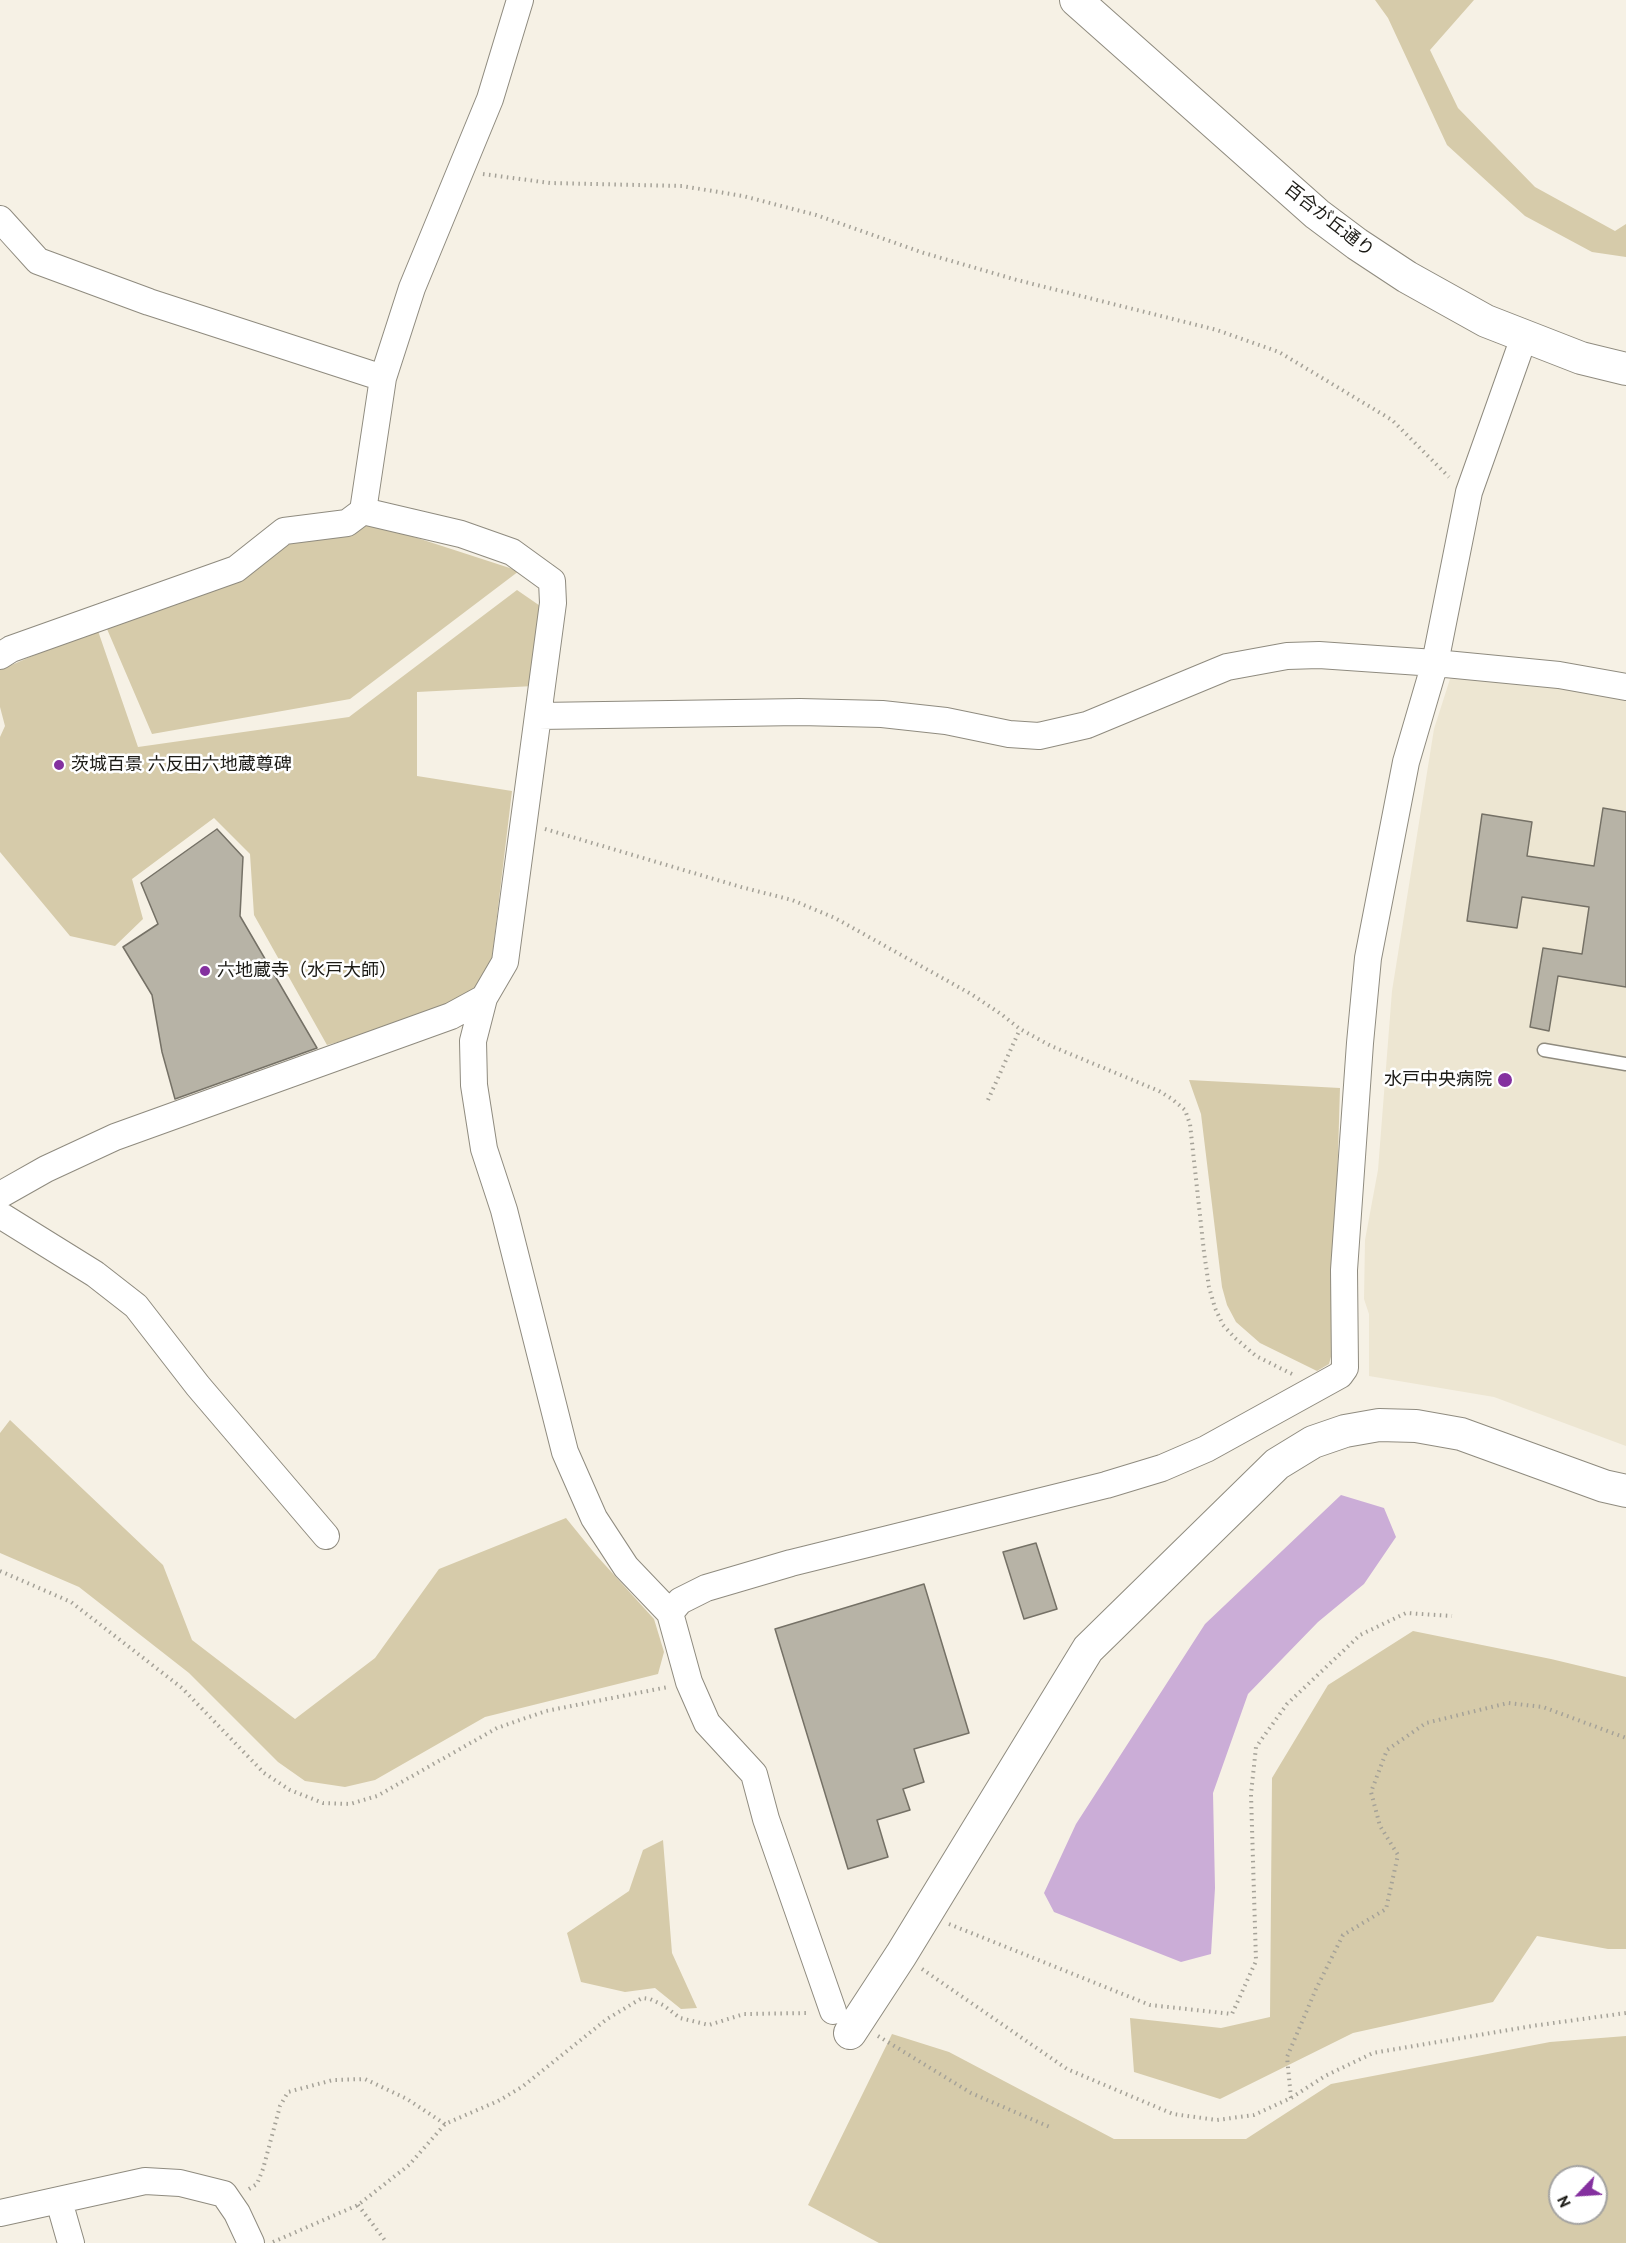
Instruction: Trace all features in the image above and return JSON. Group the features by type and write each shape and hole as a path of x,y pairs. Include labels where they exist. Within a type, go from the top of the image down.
{"street":[{"path":"0,656 11,649 236,569 284,531 347,523 363,511 383,378 412,288 490,99 520,0"},
{"name":"百合が丘通り","path":"1076,0 1317,214 1357,244 1407,277 1486,321 1524,338 1581,358 1626,369"},
{"path":"0,219 38,261 149,302 383,378"},
{"path":"670,1613 681,1601 706,1588 791,1563 1106,1485 1162,1468 1206,1449 1340,1375 1345,1368 1344,1270 1368,958 1406,762 1435,663 1469,492 1524,338"},
{"path":"363,511 461,534 512,552 552,581 553,603 505,962 484,998 474,1041 474,1085 484,1149 504,1210 565,1452 594,1518 626,1567 670,1613 689,1682 706,1723 754,1774 766,1819 847,2022 902,1955 1088,1649 1277,1464 1313,1442 1345,1431 1379,1425 1416,1426 1461,1434 1604,1486 1626,1491"},
{"path":"539,716 800,712 882,714 946,721 1009,734 1039,736 1086,725 1227,667 1287,656 1319,655 1559,675 1626,687"},
{"path":"0,1195 46,1169 115,1137 451,1016 484,998"},
{"path":"0,1215 95,1274 136,1306 198,1386 326,1536"},
{"path":"0,2213 145,2181 180,2183 224,2194 251,2243"},
{"path":"59,2201 70,2243"}],"lane":[{"path":"1544,1050 1626,1064"}],"path":[{"path":"459,171 550,183 682,186 743,196 816,215 924,253 1017,280 1217,330 1279,352 1392,420 1442,472 1469,492"},
{"path":"524,823 792,900 835,918 970,994 1020,1029 1051,1046 1172,1099 1185,1110 1190,1124 1205,1261 1215,1308 1234,1338 1256,1356 1317,1387"},
{"path":"988,1100 1020,1029"},
{"path":"0,1571 71,1602 182,1688 264,1773 290,1790 323,1803 350,1804 377,1796 497,1728 546,1711 689,1682"},
{"path":"926,1914 1150,2005 1232,2014 1256,1961 1251,1794 1257,1747 1287,1704 1360,1635 1406,1613 1452,1616"},
{"path":"1291,2098 1287,2057 1316,1989 1343,1935 1386,1910 1398,1855 1380,1826 1371,1792 1387,1750 1426,1723 1508,1702 1543,1707 1626,1738"},
{"path":"902,1955 1067,2069 1173,2114 1217,2120 1254,2115 1291,2098 1325,2076 1373,2054 1532,2026 1626,2013"},
{"path":"271,2243 358,2205 409,2165 446,2124 498,2101 522,2087 607,2019 642,1998 651,1999 663,2005 680,2018 709,2025 730,2016 744,2014 816,2013 847,2022 971,2093 1052,2128"},
{"path":"224,2194 247,2191 256,2184 263,2169 279,2106 288,2092 333,2080 365,2079 406,2099 446,2124"},
{"path":"358,2205 387,2243"}],"shaded area":[{"path":"1375,0 1474,0 1430,50 1458,108 1535,187 1615,231 1626,224 1626,257 1592,252 1525,216 1447,145 1388,18"},
{"path":"365,521 519,571 350,699 152,734 107,629 243,575 284,542"},
{"path":"517,590 546,610 534,686 417,692 417,776 512,791 492,958 468,1007 327,1045 254,915 250,854 214,818 132,879 143,919 115,946 70,936 0,852 0,737 5,726 0,707 0,670 97,628 138,747 349,717"},
{"name":"水戸中央病院","path":"1450,679 1550,682 1626,695 1626,1446 1494,1397 1369,1376 1369,1314 1364,1299 1365,1240 1378,1170 1392,991 1434,729"},
{"path":"1189,1080 1340,1088 1332,1353 1329,1364 1317,1371 1260,1343 1236,1322 1227,1305 1222,1287 1201,1114"},
{"path":"10,1420 163,1565 192,1640 295,1719 375,1658 439,1569 566,1518 654,1619 664,1652 658,1674 485,1717 375,1780 345,1787 305,1781 278,1762 189,1673 79,1587 0,1553 0,1433"},
{"path":"1341,1495 1384,1508 1396,1537 1364,1584 1318,1622 1248,1694 1213,1793 1215,1888 1211,1954 1181,1962 1054,1912 1044,1893 1076,1824 1205,1624"},
{"path":"1413,1631 1626,1677 1626,1949 1608,1949 1537,1936 1493,2002 1353,2033 1220,2099 1134,2072 1130,2018 1221,2028 1270,2017 1272,1778 1328,1685"},
{"path":"663,1840 672,1953 697,2008 681,2009 655,1988 625,1992 581,1982 567,1933 629,1891 643,1850"},
{"path":"892,2034 949,2052 1114,2139 1246,2139 1331,2084 1550,2042 1626,2036 1626,2243 879,2243 808,2205"}],"building":[{"path":"1603,808 1626,812 1626,987 1558,976 1549,1031 1530,1027 1543,948 1582,954 1589,907 1522,897 1517,928 1467,921 1482,814 1532,822 1527,856 1594,866"},
{"name":"六地蔵寺（水戸大師）","path":"217,829 243,857 240,916 317,1048 175,1099 162,1052 152,995 123,947 158,924 141,883"},
{"path":"1036,1543 1057,1609 1024,1619 1003,1552"},
{"path":"924,1584 969,1733 914,1749 924,1782 903,1789 910,1810 877,1820 888,1857 848,1869 775,1629"}],"place":[{"name":"茨城百景 六反田六地蔵尊碑","path":"59,765"},
{"name":"六地蔵寺（水戸大師）","path":"205,971"},
{"name":"水戸中央病院","path":"1505,1080"}]}
